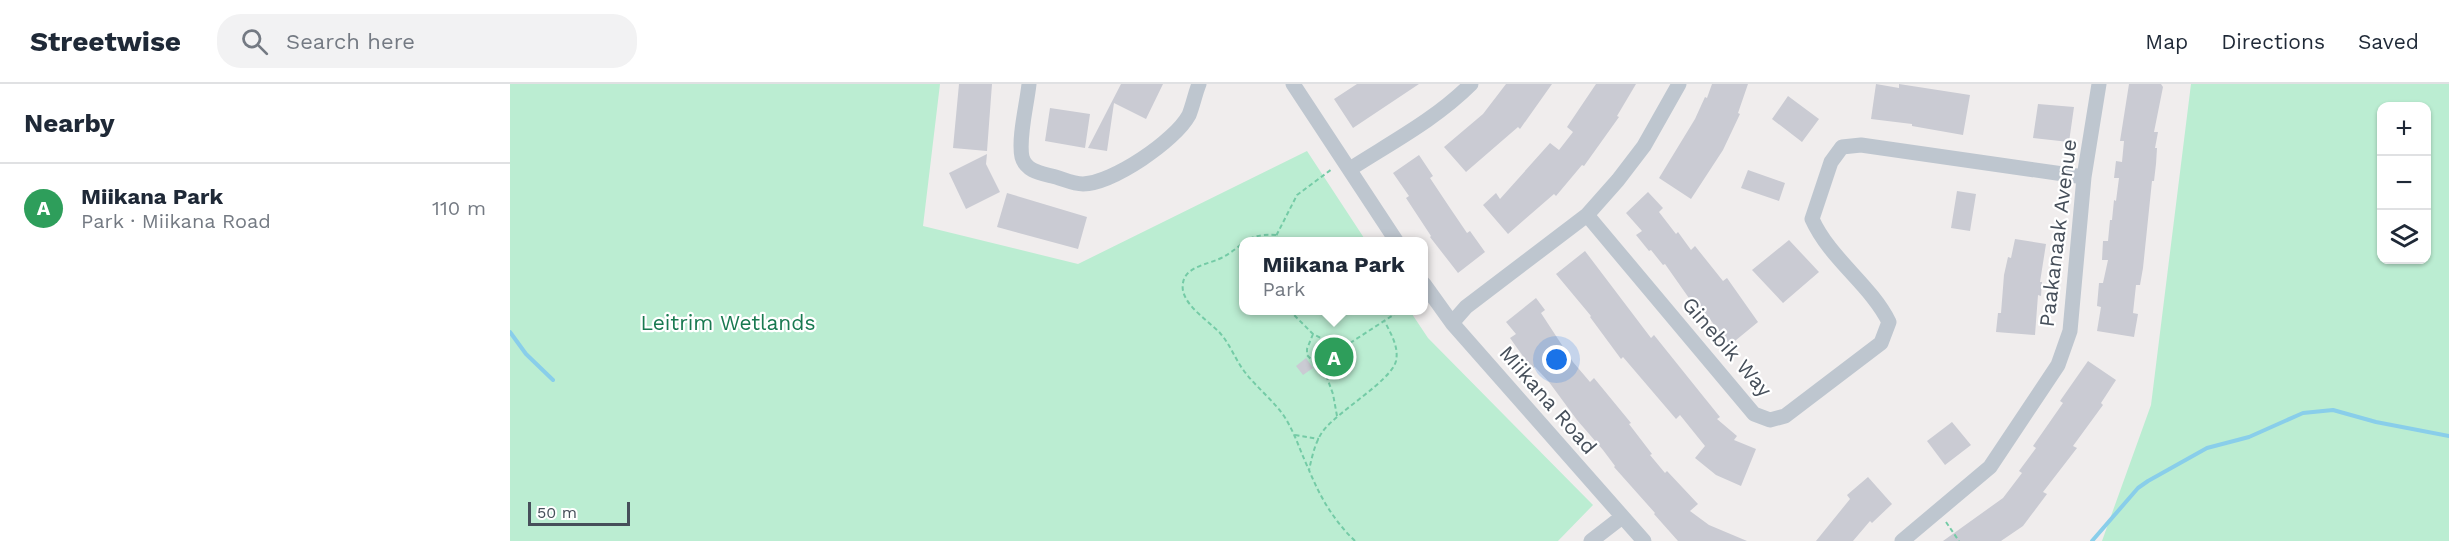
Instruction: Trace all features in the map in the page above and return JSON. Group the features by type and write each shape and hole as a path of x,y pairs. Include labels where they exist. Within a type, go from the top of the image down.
{"street":[{"path":"1029,84 1022,158 1027,167 1035,171 1082,184 1106,179 1159,148 1176,132 1189,114 1199,84"},
{"path":"1293,84 1394,237"},
{"path":"1347,164 1425,122 1457,98 1471,84"},
{"path":"1452,323 1466,307 1587,215 1644,146 1679,84"},
{"name":"Paakanaak Avenue","path":"1902,541 1938,510 1970,487 1990,467 2058,365 2070,331 2084,177 2099,84"},
{"name":"Ginebik Way","path":"1587,215 1754,414 1770,420 1785,416 1881,344 1889,322 1882,308 1819,236 1812,219 1831,162 1842,147 1861,145 2084,177"},
{"name":"Miikana Road","path":"1428,290 1452,323 1644,541"},
{"path":"1591,541 1622,517"}],"path":[{"path":"1252,237 1276,235 1297,195 1347,164"},
{"path":"1239,245 1226,255 1191,271 1182,284 1190,303 1219,332 1245,372 1282,413 1295,435 1328,508 1341,528 1355,541"},
{"path":"1294,315 1313,334 1338,348 1347,345 1394,315"},
{"path":"1309,470 1319,439 1337,416 1392,370 1397,353 1385,322"},
{"path":"1313,334 1307,355 1326,375 1337,416"},
{"path":"1326,375 1335,365 1338,348"},
{"path":"1295,435 1319,439"},
{"path":"1938,510 1959,541"}],"green space":[{"name":"Leitrim Wetlands","path":"510,84 940,84 923,226 1078,264 1307,151 1363,237 1239,237 1239,315 1413,315 1428,338 1593,505 1558,541 510,541"},
{"path":"2191,84 2449,84 2449,541 2102,541 2151,405"}],"building":[{"path":"959,84 992,84 987,151 953,148"},
{"path":"1121,84 1163,84 1146,119 1114,103 1107,151 1088,148"},
{"path":"1357,84 1419,84 1353,128 1334,99"},
{"path":"1506,84 1552,84 1520,129 1518,127 1466,172 1444,147 1483,114"},
{"path":"1596,84 1636,84 1617,116 1619,117 1584,166 1582,165 1556,196 1554,194 1508,234 1483,205 1496,193 1500,199 1550,143 1559,150 1573,132 1567,127"},
{"path":"1712,84 1748,84 1738,113 1740,114 1723,150 1691,199 1659,178 1695,119 1705,97 1707,98"},
{"path":"1876,84 1899,88 1899,84 1970,95 1963,135 1912,126 1912,124 1871,119"},
{"path":"2129,84 2161,84 2163,87 2154,132 2158,132 2155,148 2157,148 2156,164 2154,181 2152,181 2143,268 2140,285 2136,285 2133,313 2138,314 2134,337 2097,331 2101,307 2097,306 2099,283 2103,283 2108,260 2102,260 2103,241 2108,241 2114,200 2116,201 2119,178 2114,178 2116,161 2122,162 2124,141 2120,141"},
{"path":"1788,96 1819,119 1802,142 1772,119"},
{"path":"2038,104 2074,107 2069,142 2033,138"},
{"path":"1050,108 1090,114 1085,148 1045,141"},
{"path":"987,154 986,164 1000,192 966,209 949,173"},
{"path":"1419,155 1433,176 1430,178 1467,233 1470,231 1485,252 1458,273 1430,237 1406,198 1409,196 1393,173"},
{"path":"1748,170 1785,183 1779,201 1741,188"},
{"path":"1957,191 1976,194 1970,231 1951,228"},
{"path":"1648,192 1663,208 1659,212 1676,234 1678,232 1691,250 1695,246 1723,281 1727,278 1758,322 1730,345 1694,299 1691,301 1665,264 1663,265 1651,250 1649,251 1636,235 1642,231 1626,213"},
{"path":"1007,193 1087,217 1078,249 997,227"},
{"path":"2015,239 2046,244 2040,282 2042,282 2041,296 2038,295 2035,335 1996,332 1998,313 2001,313 2004,275"},
{"path":"1789,240 1819,272 1783,303 1752,270"},
{"path":"1585,251 1651,338 1654,335 1720,417 1717,419 1737,436 1734,440 1756,449 1741,486 1716,475 1695,458 1705,446 1680,415 1676,419 1623,357 1621,359 1591,316 1556,274"},
{"path":"1536,298 1545,310 1541,313 1573,362 1590,382 1594,378 1631,423 1629,424 1652,454 1650,455 1665,473 1667,471 1698,504 1690,511 1709,525 1747,541 1678,541 1654,514 1614,467 1549,382 1535,367 1532,369 1510,338 1516,334 1506,322"},
{"path":"1306,358 1313,368 1303,375 1296,366"},
{"path":"2088,361 2116,380 2101,403 2103,405 2073,446 2077,448 2043,492 2047,494 2023,526 2001,541 1943,541 2003,498 2022,473 2019,471 2036,448 2033,446 2063,403 2060,401"},
{"path":"1952,422 1971,445 1945,465 1927,441"},
{"path":"1868,477 1892,504 1872,523 1870,521 1853,541 1816,541 1850,499 1847,495"}],"waterway":[{"path":"510,332 526,354 553,380"},
{"path":"2092,541 2138,488 2148,481 2207,448 2249,437 2303,413 2333,410 2376,422 2449,436"}],"place":[{"name":"Miikana Park","path":"1334,357"}]}
